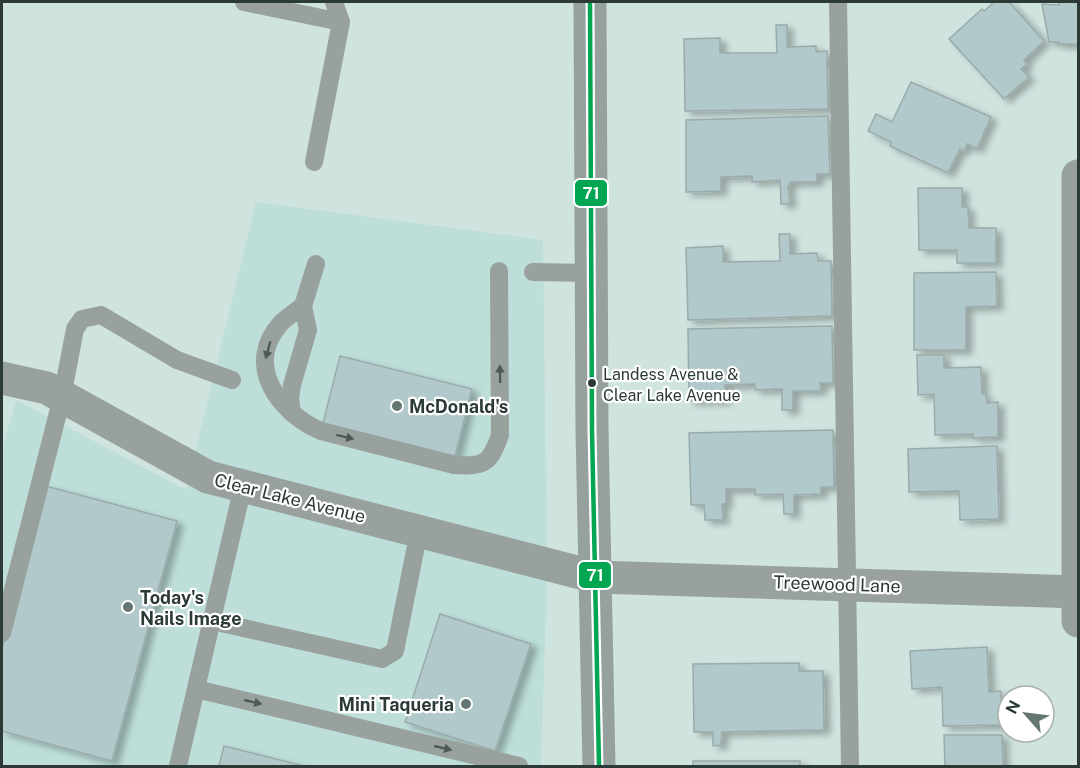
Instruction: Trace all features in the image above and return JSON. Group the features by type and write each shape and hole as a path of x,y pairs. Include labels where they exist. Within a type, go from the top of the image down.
{"main road":[{"path":"590,2 592,430 599,766"}],"street":[{"path":"1078,176 1078,602"},
{"name":"Clear Lake Avenue","path":"2,378 46,388 208,477 596,577"},
{"name":"Treewood Lane","path":"596,577 848,584 1078,602"}],"lane":[{"path":"244,2 341,22"},
{"path":"314,162 341,22 334,2"},
{"path":"838,2 850,766"},
{"path":"292,413 292,385 308,330 303,306 316,264"},
{"path":"303,306 281,323 268,343 264,365 268,382 292,413 305,424 332,434 454,465 471,466 484,463 493,454 500,435 498,271"},
{"path":"532,272 591,273"},
{"path":"2,633 62,397 75,329 82,319 101,315 177,360 232,380"},
{"path":"178,766 243,486"},
{"path":"212,621 382,659 395,651 419,531"},
{"path":"196,688 519,766"}],"shaded area":[{"path":"256,202 543,240 547,577 541,766 2,766 2,450 16,400 186,490"}],"building":[{"path":"994,2 1009,2 1044,41 1024,60 1027,64 1021,69 1029,77 1004,99 949,39 982,9 984,11"},
{"path":"1059,2 1078,2 1078,44 1049,42 1042,4 1059,5"},
{"path":"776,25 787,25 787,47 816,46 816,52 827,51 828,109 685,111 684,39 720,38 720,53 777,53"},
{"path":"911,82 991,117 977,149 967,144 964,151 960,149 948,173 890,146 891,142 868,131 876,114 892,122"},
{"path":"828,116 830,174 817,174 817,182 790,182 788,186 790,204 781,204 780,180 752,182 752,176 721,177 721,191 686,192 686,120"},
{"path":"918,188 962,188 962,207 968,207 969,228 996,228 996,263 957,263 957,250 919,250"},
{"path":"779,234 790,234 790,254 817,253 818,261 831,261 832,316 688,320 686,248 723,246 723,262 780,261"},
{"path":"996,272 997,306 966,307 966,350 914,350 914,273"},
{"path":"832,326 833,383 820,383 821,391 793,391 793,410 782,410 782,389 755,390 755,384 725,385 725,400 689,401 688,329"},
{"path":"917,355 944,355 944,368 981,367 982,394 986,395 987,403 998,402 998,437 973,438 973,434 935,435 934,394 918,395"},
{"name":"McDonald's","path":"340,356 472,389 455,456 323,423"},
{"path":"833,430 834,487 821,487 821,494 794,495 794,514 784,514 783,494 755,495 755,489 726,489 726,504 722,504 723,520 705,520 704,505 691,505 689,433"},
{"path":"997,446 999,519 960,520 959,491 909,492 908,449"},
{"path":"46,486 177,521 112,761 2,731 2,648"},
{"path":"440,614 531,644 495,751 405,722"},
{"path":"987,647 989,692 996,691 996,725 943,726 942,687 912,689 910,651"},
{"path":"799,663 799,671 823,671 824,730 722,732 721,745 713,746 713,732 694,732 693,664"},
{"path":"944,735 996,735 996,744 1002,744 1003,766 945,766"},
{"path":"224,746 304,766 219,766"},
{"path":"693,761 800,761 800,766 693,766"}],"transit line":[{"name":"71","path":"590,2 592,430 599,766"}],"place":[{"name":"Landess Avenue & Clear Lake Avenue","path":"592,383"},
{"name":"McDonald's","path":"397,406"},
{"name":"Today's Nails Image","path":"128,607"},
{"name":"Mini Taqueria","path":"466,704"}]}
